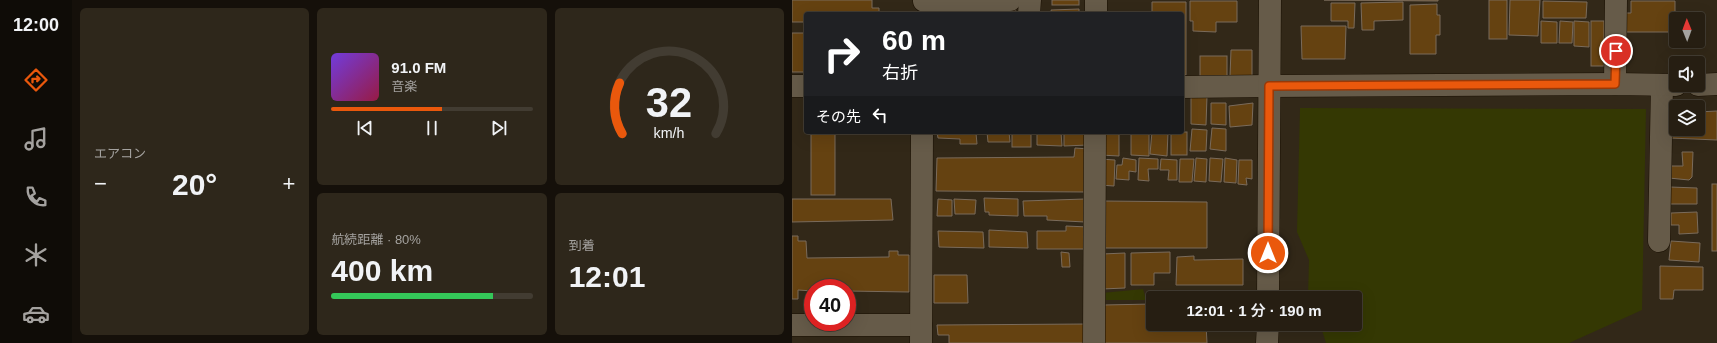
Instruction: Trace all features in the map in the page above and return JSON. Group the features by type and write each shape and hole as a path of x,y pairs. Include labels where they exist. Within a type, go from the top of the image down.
{"street":[{"path":"924,5 1010,0"},
{"path":"1029,12 1030,0"},
{"path":"1096,0 1096,12"},
{"path":"1268,291 1270,0"},
{"path":"1615,84 1616,0"},
{"path":"1184,87 1615,84 1669,85 1658,241"},
{"path":"1705,85 1717,84"},
{"path":"792,86 804,86"},
{"path":"792,325 921,334 922,134"},
{"path":"1094,343 1095,134"},
{"path":"1268,331 1268,343"}],"green space":[{"path":"1300,108 1646,109 1642,310 1569,343 1326,343 1322,331 1362,331 1362,291 1308,291 1309,260 1297,232"},
{"path":"1143,289 1146,300 1102,300 1102,293"}],"building":[{"path":"792,0 872,0 872,8 879,8 879,12 804,12 804,22 792,22"},
{"path":"1052,0 1079,0 1079,5 1052,5"},
{"path":"1324,0 1438,0 1438,1"},
{"path":"1489,0 1507,0 1507,39 1489,39"},
{"path":"1510,0 1540,0 1538,36 1509,35"},
{"path":"1190,1 1237,1 1237,22 1216,22 1216,32 1193,31 1193,21 1190,21"},
{"path":"1543,1 1587,2 1586,18 1543,18"},
{"path":"1631,1 1675,1 1675,12 1669,12 1669,32 1626,32 1626,13 1631,13"},
{"path":"1152,2 1186,2 1186,75 1184,75 1184,12 1152,12"},
{"path":"1403,2 1403,20 1374,21 1374,30 1362,30 1361,3"},
{"path":"1331,3 1355,3 1354,28 1348,28 1348,21 1331,21"},
{"path":"1437,4 1437,15 1440,15 1440,35 1436,35 1436,54 1410,54 1410,5"},
{"path":"981,8 1015,8 1015,12 981,12"},
{"path":"942,9 975,9 975,12 942,12"},
{"path":"1079,9 1079,12 1052,12 1051,10"},
{"path":"1541,21 1557,22 1557,43 1541,43"},
{"path":"1560,21 1573,22 1572,43 1559,43"},
{"path":"1574,21 1589,22 1589,47 1574,46"},
{"path":"1591,21 1604,21 1604,66 1591,66"},
{"path":"1301,26 1346,26 1345,59 1302,59"},
{"path":"792,33 804,33 804,72 792,72"},
{"path":"1231,50 1252,50 1252,76 1230,76"},
{"path":"1200,56 1227,56 1227,76 1200,76"},
{"path":"1191,95 1207,96 1206,125 1191,124"},
{"path":"1211,103 1226,103 1226,125 1211,124"},
{"path":"1253,103 1252,125 1230,127 1229,106"},
{"path":"1717,111 1717,140 1670,138 1670,136 1705,136 1705,112"},
{"path":"1212,128 1226,129 1226,151 1210,149"},
{"path":"1192,129 1207,130 1206,151 1190,151"},
{"path":"1184,132 1187,132 1187,155 1171,155 1171,134 1184,134"},
{"path":"811,134 835,134 835,195 811,195"},
{"path":"937,134 976,134 977,144 960,144 960,139 938,138"},
{"path":"987,134 1009,134 1010,142 988,142"},
{"path":"1012,134 1031,134 1031,147 1012,147"},
{"path":"1037,134 1061,134 1062,146 1037,145"},
{"path":"1064,134 1089,134 1088,145 1064,146"},
{"path":"1101,134 1119,134 1119,156 1100,155"},
{"path":"1131,134 1149,134 1149,156 1131,155"},
{"path":"1152,134 1168,134 1167,156 1150,154"},
{"path":"1075,148 1089,149 1087,192 936,191 937,158 1074,157"},
{"path":"1682,152 1693,152 1692,177 1689,180 1669,178 1669,166 1683,166"},
{"path":"1123,158 1136,160 1136,172 1129,171 1129,180 1116,179 1117,165 1122,165"},
{"path":"1139,158 1158,159 1158,169 1148,169 1149,181 1138,180"},
{"path":"1196,158 1207,159 1206,182 1194,181"},
{"path":"1210,158 1223,159 1221,182 1209,181"},
{"path":"1225,158 1237,160 1236,183 1224,182"},
{"path":"1100,159 1115,160 1114,186 1099,185"},
{"path":"1161,159 1177,160 1177,180 1168,180 1169,170 1160,170"},
{"path":"1180,159 1194,159 1192,182 1179,182"},
{"path":"1239,160 1252,160 1252,179 1246,178 1247,185 1238,184"},
{"path":"1712,184 1717,184 1717,251 1712,251"},
{"path":"1670,187 1697,188 1697,204 1670,204"},
{"path":"984,198 1018,199 1018,216 989,215 989,212 985,212"},
{"path":"792,199 891,199 893,220 792,222"},
{"path":"938,199 952,200 952,216 937,216"},
{"path":"954,199 976,200 975,214 955,214"},
{"path":"1085,199 1085,222 1047,220 1047,216 1024,216 1023,201"},
{"path":"1103,201 1207,202 1207,248 1102,248"},
{"path":"1697,212 1698,233 1679,234 1679,225 1671,225 1671,213"},
{"path":"1066,226 1088,227 1088,249 1037,249 1037,231 1066,231"},
{"path":"989,230 1027,232 1028,248 989,247"},
{"path":"938,231 983,232 984,248 939,247"},
{"path":"792,236 798,236 798,241 806,241 807,258 889,257 889,251 898,251 898,255 909,255 909,292 856,291 856,279 804,279 804,290 798,290 798,299 792,299"},
{"path":"1671,241 1700,243 1699,262 1669,260"},
{"path":"1061,252 1069,253 1070,267 1062,267"},
{"path":"1170,252 1170,273 1154,273 1154,285 1131,285 1131,253"},
{"path":"1125,253 1125,288 1102,289 1102,254"},
{"path":"1194,256 1194,260 1243,259 1243,285 1176,285 1177,257"},
{"path":"1660,266 1703,267 1703,290 1674,290 1673,299 1660,299"},
{"path":"934,275 967,275 968,303 934,303"},
{"path":"1146,304 1146,331 1206,331 1207,343 1103,343 1103,305"},
{"path":"1088,324 1087,337 1083,343 949,343 949,335 938,335 937,325"}],"route":[{"path":"1268,253 1269,86 1615,84 1616,51"}]}
